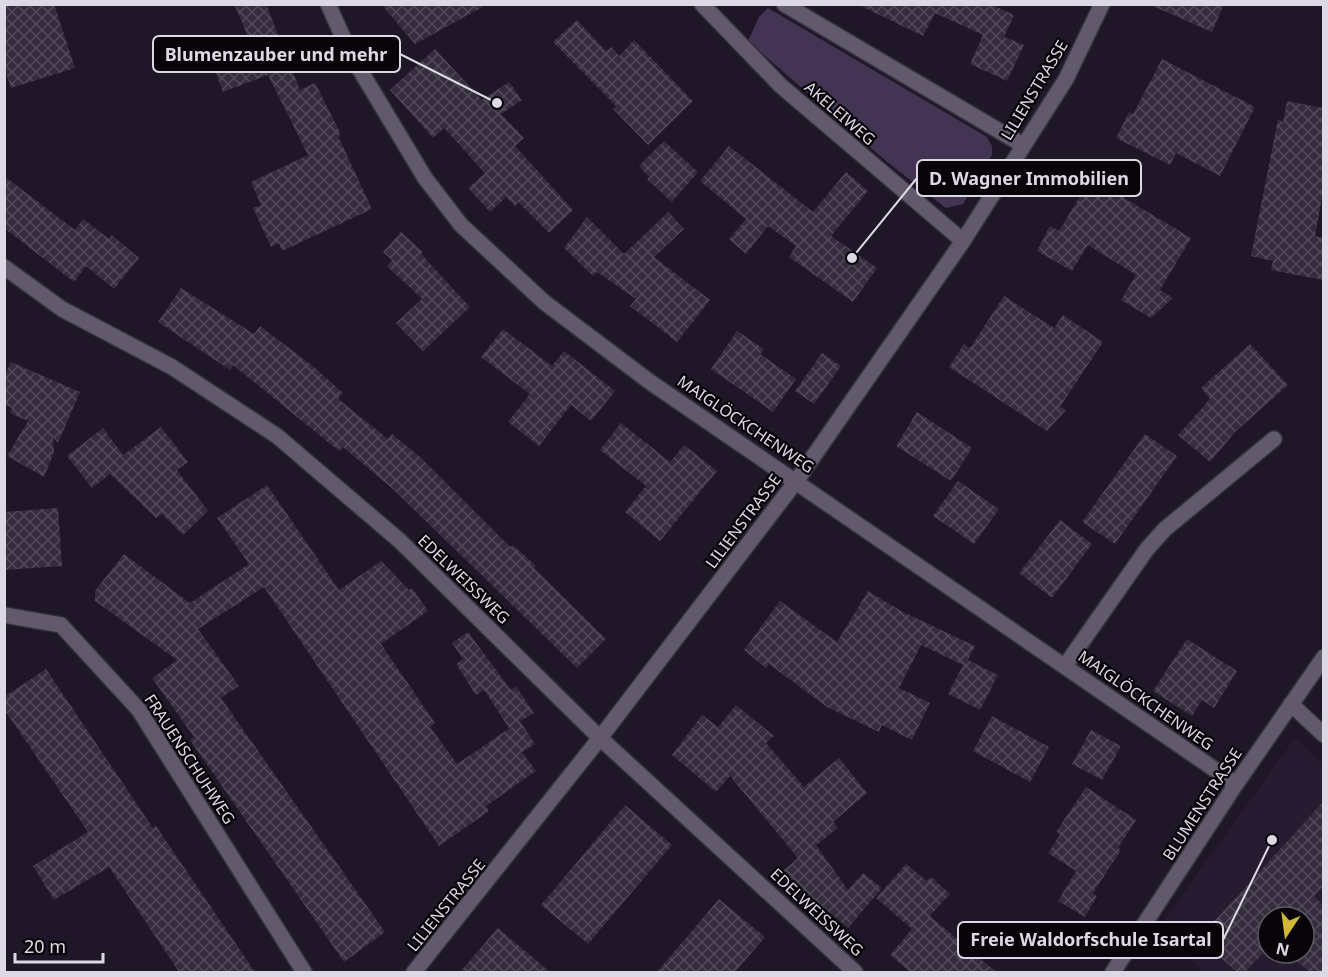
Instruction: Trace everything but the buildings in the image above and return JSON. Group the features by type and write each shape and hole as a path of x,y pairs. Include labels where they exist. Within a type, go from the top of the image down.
{"street":[{"name":"MAIGLÖCKCHENWEG","path":"328,4 351,55 425,178 469,233 544,302 650,382 797,480 1236,784"},
{"name":"AKELEIWEG","path":"702,4 781,86 963,241"},
{"path":"783,4 1023,145"},
{"name":"LILIENSTRASSE","path":"414,972 600,738 797,480 963,241 1066,79 1102,4"},
{"name":"EDELWEISSWEG","path":"4,267 62,309 172,367 277,436 400,541 600,738 855,972"},
{"path":"1065,666 1147,549 1165,529 1274,439"},
{"name":"FRAUENSCHUHWEG","path":"4,615 61,625 139,710 304,972"},
{"name":"BLUMENSTRASSE","path":"1113,972 1236,784 1323,657"},
{"path":"1291,704 1323,735"}],"shaded area":[{"path":"768,8 987,137 992,146 992,155 963,204 946,208 886,161 748,41 759,17"},
{"path":"1295,738 1323,764 1323,972 1204,972 1157,930"}],"place":[{"name":"Blumenzauber und mehr","path":"497,103"},
{"name":"D. Wagner Immobilien","path":"852,258"},
{"name":"Freie Waldorfschule Isartal","path":"1272,840"}]}
